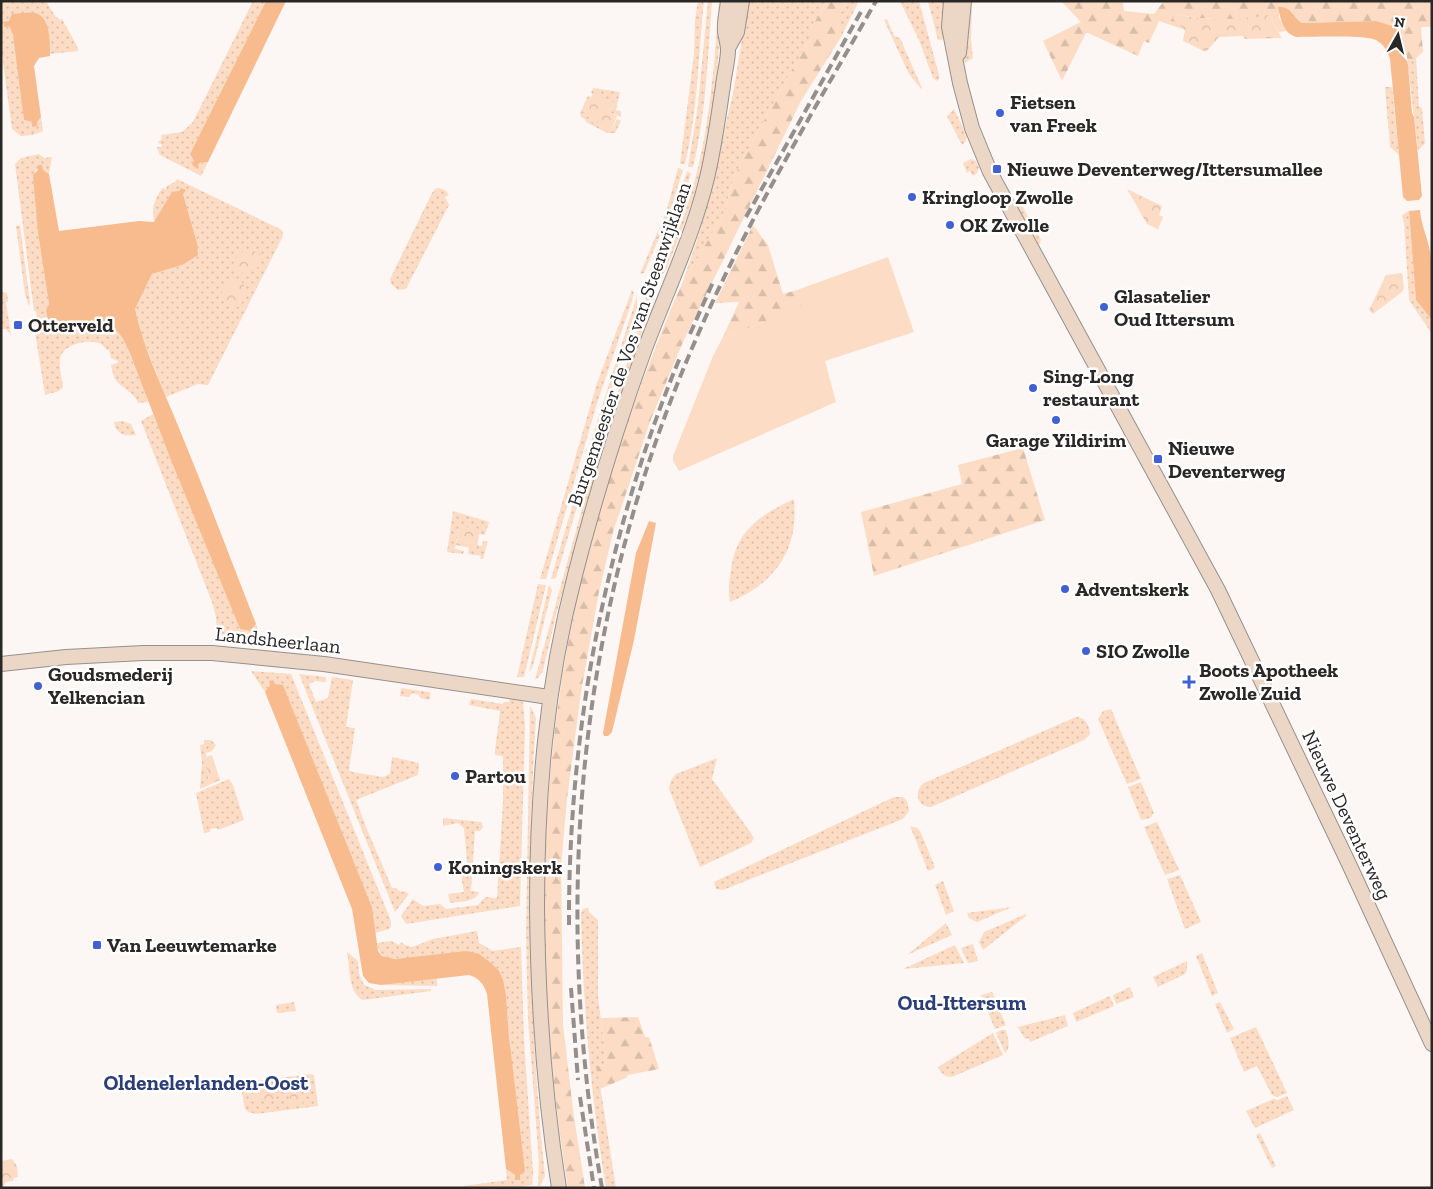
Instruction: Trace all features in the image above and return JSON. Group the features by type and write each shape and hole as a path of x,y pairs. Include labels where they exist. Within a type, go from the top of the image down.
{"street":[{"name":"Burgemeester de Vos van Steenwijklaan","path":"559,1188 551,1138 544,1063 538,955 540,808 542,762 549,696 561,632 574,578 613,440 643,354 687,243 700,204 716,136 728,48 725,30 728,1"},
{"name":"Burgemeester de Vos van Steenwijklaan","path":"728,48 737,32 742,1"},
{"name":"Nieuwe Deventerweg","path":"950,1 949,27 968,115 990,172 1214,582 1432,1044"},
{"name":"Nieuwe Deventerweg","path":"958,68 964,1"},
{"name":"Landsheerlaan","path":"1,664 66,657 212,653 324,664 549,696"}],"green space":[{"path":"1,1 46,1 55,16 60,20 62,19 77,46 78,51 50,54 48,29 9,26 18,60 24,120 32,122 32,126 41,117 43,131 33,135 21,136 12,129 1,48"},
{"path":"253,1 266,1 190,154 194,161 192,165 196,167 199,163 208,162 201,176 160,155 157,147 161,147 162,144 158,142 162,139 161,135 182,132 193,122"},
{"path":"698,1 704,1 693,124 685,164 680,164 694,54 695,20"},
{"path":"708,1 712,1 704,106 693,167 688,167 698,105"},
{"path":"719,1 723,1 716,83 711,125 703,165 691,205 666,270 662,275 655,277 671,248 696,177 711,90"},
{"path":"748,1 827,1 811,28 811,39 795,64 734,177 723,215 682,284 712,189 733,94"},
{"path":"827,1 847,1 841,12 841,37 801,101 683,342 651,419 613,532 598,597 581,692 567,799 561,866 563,1024 573,1110 585,1188 568,1188 556,1103 548,1019 545,851 551,768 561,684 576,601 597,518 614,462 643,380 675,299 723,215 734,177 795,64 811,39 811,28"},
{"path":"847,1 859,1 841,37 841,12"},
{"path":"900,1 919,1 939,75 937,81 933,78 919,40"},
{"path":"928,1 946,1 948,39 938,40"},
{"path":"970,1 972,1 971,40 973,58 965,63 963,60 968,32"},
{"path":"1061,1 1123,1 1124,11 1154,14 1164,1 1432,1 1432,27 1421,27 1423,52 1408,65 1404,44 1376,21 1302,23 1295,19 1294,16 1279,13 1279,18 1286,31 1279,32 1268,16 1221,19 1174,14 1185,30 1159,21 1149,43 1144,41 1138,56 1086,33 1062,81 1043,41 1081,22"},
{"path":"1174,14 1197,18 1221,19 1268,15 1282,38 1245,39 1243,36 1219,37 1206,52 1183,41 1185,30 1173,19"},
{"path":"887,19 894,36 900,38 921,89 909,74 884,20"},
{"path":"1416,58 1419,106 1422,108 1425,143 1418,151 1408,65"},
{"path":"1385,87 1392,87 1399,155 1390,147"},
{"path":"593,88 620,92 616,110 621,111 621,117 609,112 614,103 591,93"},
{"path":"593,93 614,103 609,112 617,116 611,131 592,122 593,119 583,114"},
{"path":"588,96 591,97 583,114 593,119 592,122 611,131 617,119 621,121 615,133 607,133 586,122 581,117 580,113"},
{"path":"954,109 967,136 962,145 947,116"},
{"path":"39,154 44,158 52,157 49,174 43,170 42,165 35,172 38,233 49,304 46,310 47,317 42,318 42,322 48,322 49,328 74,324 94,324 111,327 117,331 126,346 148,402 138,403 133,395 116,381 111,365 118,361 111,358 109,350 96,342 83,342 66,349 60,359 63,387 59,391 45,395 35,332 39,327 36,311 34,311 15,164 21,158"},
{"path":"971,159 976,161 979,167 977,173 973,176 970,171 967,173 963,163"},
{"path":"678,168 683,170 668,217 644,273 640,274 667,209"},
{"path":"687,171 691,174 678,212 649,272 673,214"},
{"path":"177,179 282,230 283,236 208,385 198,384 166,397 142,337 135,309 152,274 182,265 197,243 183,194 185,190 172,199 154,222 153,211 157,197 162,188 166,189 167,186"},
{"path":"440,188 449,195 445,197 449,205 406,289 398,290 391,284 390,279 432,193 435,189"},
{"path":"1127,189 1162,206 1159,215 1163,217 1158,229 1147,224"},
{"path":"1017,200 1020,202 1040,238 1040,244 1036,244 1012,202"},
{"path":"1409,211 1416,300 1432,320 1432,334 1409,300 1402,215"},
{"path":"20,225 29,306 25,294 16,226"},
{"path":"753,225 768,245 783,294 797,290 803,306 722,339 739,302 715,303"},
{"path":"249,250 262,256 257,268 244,274 237,270 234,265 241,253"},
{"path":"888,257 914,332 825,361 836,402 679,471 673,461 673,456 713,356 722,339 802,306 797,290"},
{"path":"1402,273 1404,288 1402,292 1373,314 1369,310 1386,275"},
{"path":"231,277 241,281 245,289 244,299 238,307 232,307 227,304 222,296 224,286"},
{"path":"632,290 634,293 631,304 598,400 546,579 540,579 597,383"},
{"path":"1,292 7,293 8,302 6,302 11,335 6,329 1,329 1,326 3,326 1,321"},
{"path":"646,295 649,298 650,308 611,423 556,615 543,671 535,679 590,480 643,313"},
{"path":"637,296 637,311 623,350 556,578 551,579 594,432"},
{"path":"153,414 240,629 250,631 256,624 262,642 259,645 229,644 217,635 216,617 212,602 141,421"},
{"path":"122,421 131,424 136,435 124,435 116,429 114,422"},
{"path":"1023,448 1045,520 874,576 861,512 962,484 958,465"},
{"path":"794,499 795,517 793,534 781,562 760,585 730,602 729,583 733,557 744,535 760,518"},
{"path":"453,511 489,522 485,535 479,534 480,530 459,526 455,549 464,551 463,554 447,552"},
{"path":"459,526 480,529 477,549 456,545"},
{"path":"483,541 488,541 483,559 480,559 481,556 468,554 469,547 477,548 477,545 482,546"},
{"path":"538,584 546,585 524,677 517,677"},
{"path":"549,585 552,590 535,658 529,672"},
{"path":"251,671 291,674 391,921 389,929 375,933 372,907 283,686 274,684 273,680 269,681 270,685 265,692"},
{"path":"299,674 326,677 326,682 315,681 309,684 316,702 328,698 332,677 353,680 346,727 355,728 349,770 383,777 390,774 392,757 419,763 418,775 356,800 392,888 409,894 395,912"},
{"path":"401,688 430,692 430,700 420,698 419,695 412,693 409,697 400,696"},
{"path":"510,697 523,702 525,726 520,906 406,924 401,916 413,899 423,906 440,904 446,909 478,905 485,897 497,898 503,802 503,756 495,755 500,711 469,705 471,699 503,704 504,702 509,702"},
{"path":"530,706 536,718 530,890 535,1062 545,1176 540,1186 538,1186 539,1162 528,1019 526,935"},
{"path":"1111,709 1141,779 1127,784 1098,719 1103,711"},
{"path":"1076,717 1085,720 1089,728 1090,734 1084,740 931,807 920,802 918,790 924,783"},
{"path":"204,740 211,740 216,745 212,751 206,753 209,785 200,789 202,762 200,745 204,744"},
{"path":"212,755 220,780 209,785 206,757"},
{"path":"717,758 712,779 754,838 751,843 700,867 669,789 671,781 676,774"},
{"path":"229,779 233,785 244,820 218,830 217,828 210,829 210,832 204,833 196,793"},
{"path":"1141,782 1154,813 1150,818 1141,820 1128,787"},
{"path":"894,797 903,797 907,801 909,811 903,819 723,890 716,889 714,882"},
{"path":"443,818 481,822 483,827 480,831 475,831 471,891 479,892 471,900 450,903 448,894 464,892 461,875 468,873 464,828 458,823 443,826"},
{"path":"1157,822 1179,870 1165,875 1144,827"},
{"path":"910,826 920,831 935,867 933,869 928,871"},
{"path":"1180,875 1201,922 1185,929 1167,879"},
{"path":"943,881 954,911 946,915 935,885"},
{"path":"1012,907 977,922 969,918 967,913"},
{"path":"588,908 589,912 598,920 598,997 607,1065 597,1066 616,1188 606,1188 592,1086 586,1017 581,914 583,909"},
{"path":"1026,914 1026,916 983,950 979,942 984,932"},
{"path":"946,923 952,935 907,955"},
{"path":"477,931 479,943 493,951 521,947 524,1040 533,1172 532,1185 515,1188 464,1188 464,1186 507,1180 506,1169 520,1179 506,996 499,971 386,957 380,953 377,943 391,941 399,945 401,942 412,947 433,939"},
{"path":"973,944 978,961 968,963 961,948"},
{"path":"955,945 964,963 903,969"},
{"path":"347,952 358,961 359,974 364,985 376,990 431,989 431,991 363,1000 358,997 352,986"},
{"path":"1202,953 1218,993 1212,996 1196,956"},
{"path":"1187,961 1185,974 1158,987 1153,977"},
{"path":"437,978 437,986 381,985"},
{"path":"1130,987 1134,997 1116,1004 1113,995"},
{"path":"992,992 1006,1025 995,1029 981,995"},
{"path":"1110,996 1114,1006 1076,1022 1073,1013"},
{"path":"294,1002 296,1011 277,1013 276,1005"},
{"path":"1220,1002 1234,1029 1227,1033 1215,1004"},
{"path":"1065,1015 1068,1026 1030,1042 1028,1038 1025,1039 1018,1027"},
{"path":"638,1017 645,1037 649,1037 659,1069 628,1075 626,1078 600,1089 596,1066 607,1065 601,1018"},
{"path":"1256,1027 1287,1093 1277,1097 1272,1095 1257,1066 1244,1072 1230,1038"},
{"path":"1006,1030 1008,1039 1009,1045 1005,1053 996,1033"},
{"path":"993,1033 1003,1055 952,1077 940,1071 938,1067"},
{"path":"314,1075 318,1106 256,1114 245,1109 240,1083"},
{"path":"300,1085 303,1103 291,1104 289,1087"},
{"path":"270,1090 275,1091 276,1095 272,1100 255,1102 255,1094"},
{"path":"1287,1096 1294,1110 1255,1128 1246,1111 1273,1099 1278,1100"},
{"path":"1260,1133 1276,1166 1272,1168 1256,1135"},
{"path":"12,1159 17,1166 18,1177 14,1178 13,1181 6,1182 3,1188 1,1188 1,1161"}],"shaded area":[{"path":"266,1 286,1 208,162 199,163 197,168 192,165 194,161 190,154"},
{"path":"1278,7 1289,10 1302,23 1376,21 1392,26 1401,32 1408,65 1412,113 1414,117 1422,196 1419,200 1407,201 1403,197 1390,59 1385,48 1376,40 1370,38 1296,37 1291,35 1285,28"},
{"path":"34,13 40,15 47,25 50,56 39,58 34,66 41,117 37,122 37,126 32,127 32,122 24,120 13,35 9,26 4,27 4,22 9,21 12,14"},
{"path":"38,165 42,165 43,170 49,174 59,231 139,221 154,222 172,192 179,191 181,188 186,190 183,194 197,243 198,255 182,265 152,274 135,309 149,356 256,624 250,631 240,629 129,351 122,338 115,330 97,323 81,323 49,328 46,310 49,304 38,233 33,175 38,170"},
{"path":"1420,210 1431,260 1432,320 1416,300 1409,211"},
{"path":"649,521 656,523 634,640 612,732 608,736 604,736 603,733 636,553"},
{"path":"273,680 275,684 283,685 372,907 378,951 382,956 395,959 467,951 479,954 499,971 506,996 525,1171 520,1175 520,1180 515,1180 515,1175 506,1169 487,994 484,987 481,982 469,975 381,985 369,983 363,976 352,909 265,692 270,685 269,681"}],"railway":[{"path":"602,1188 587,1080 579,971 578,864 586,756 601,650 624,545 656,441 696,339 716,295 758,210 876,1"},
{"path":"746,217 862,10"},
{"path":"690,334 713,282"},
{"path":"569,925 570,852 576,779 584,706 596,634 612,563 632,493 655,423 681,355"},
{"path":"571,988 578,1080"},
{"path":"580,1097 594,1188"}],"place":[{"name":"Fietsen van Freek","path":"1000,113"},
{"name":"Nieuwe Deventerweg/Ittersumallee","path":"997,169"},
{"name":"Kringloop Zwolle","path":"912,197"},
{"name":"OK Zwolle","path":"950,225"},
{"name":"Glasatelier Oud Ittersum","path":"1104,307"},
{"name":"Otterveld","path":"18,325"},
{"name":"Sing-Long restaurant","path":"1033,388"},
{"name":"Garage Yildirim","path":"1056,420"},
{"name":"Nieuwe Deventerweg","path":"1158,459"},
{"name":"Adventskerk","path":"1065,589"},
{"name":"SIO Zwolle","path":"1086,651"},
{"name":"Boots Apotheek Zwolle Zuid","path":"1189,682"},
{"name":"Goudsmederij Yelkencian","path":"38,686"},
{"name":"Partou","path":"455,776"},
{"name":"Koningskerk","path":"438,867"},
{"name":"Van Leeuwtemarke","path":"97,945"}],"district":[{"name":"Oud-Ittersum","path":"962,1003"},
{"name":"Oldenelerlanden-Oost","path":"206,1083"}]}
